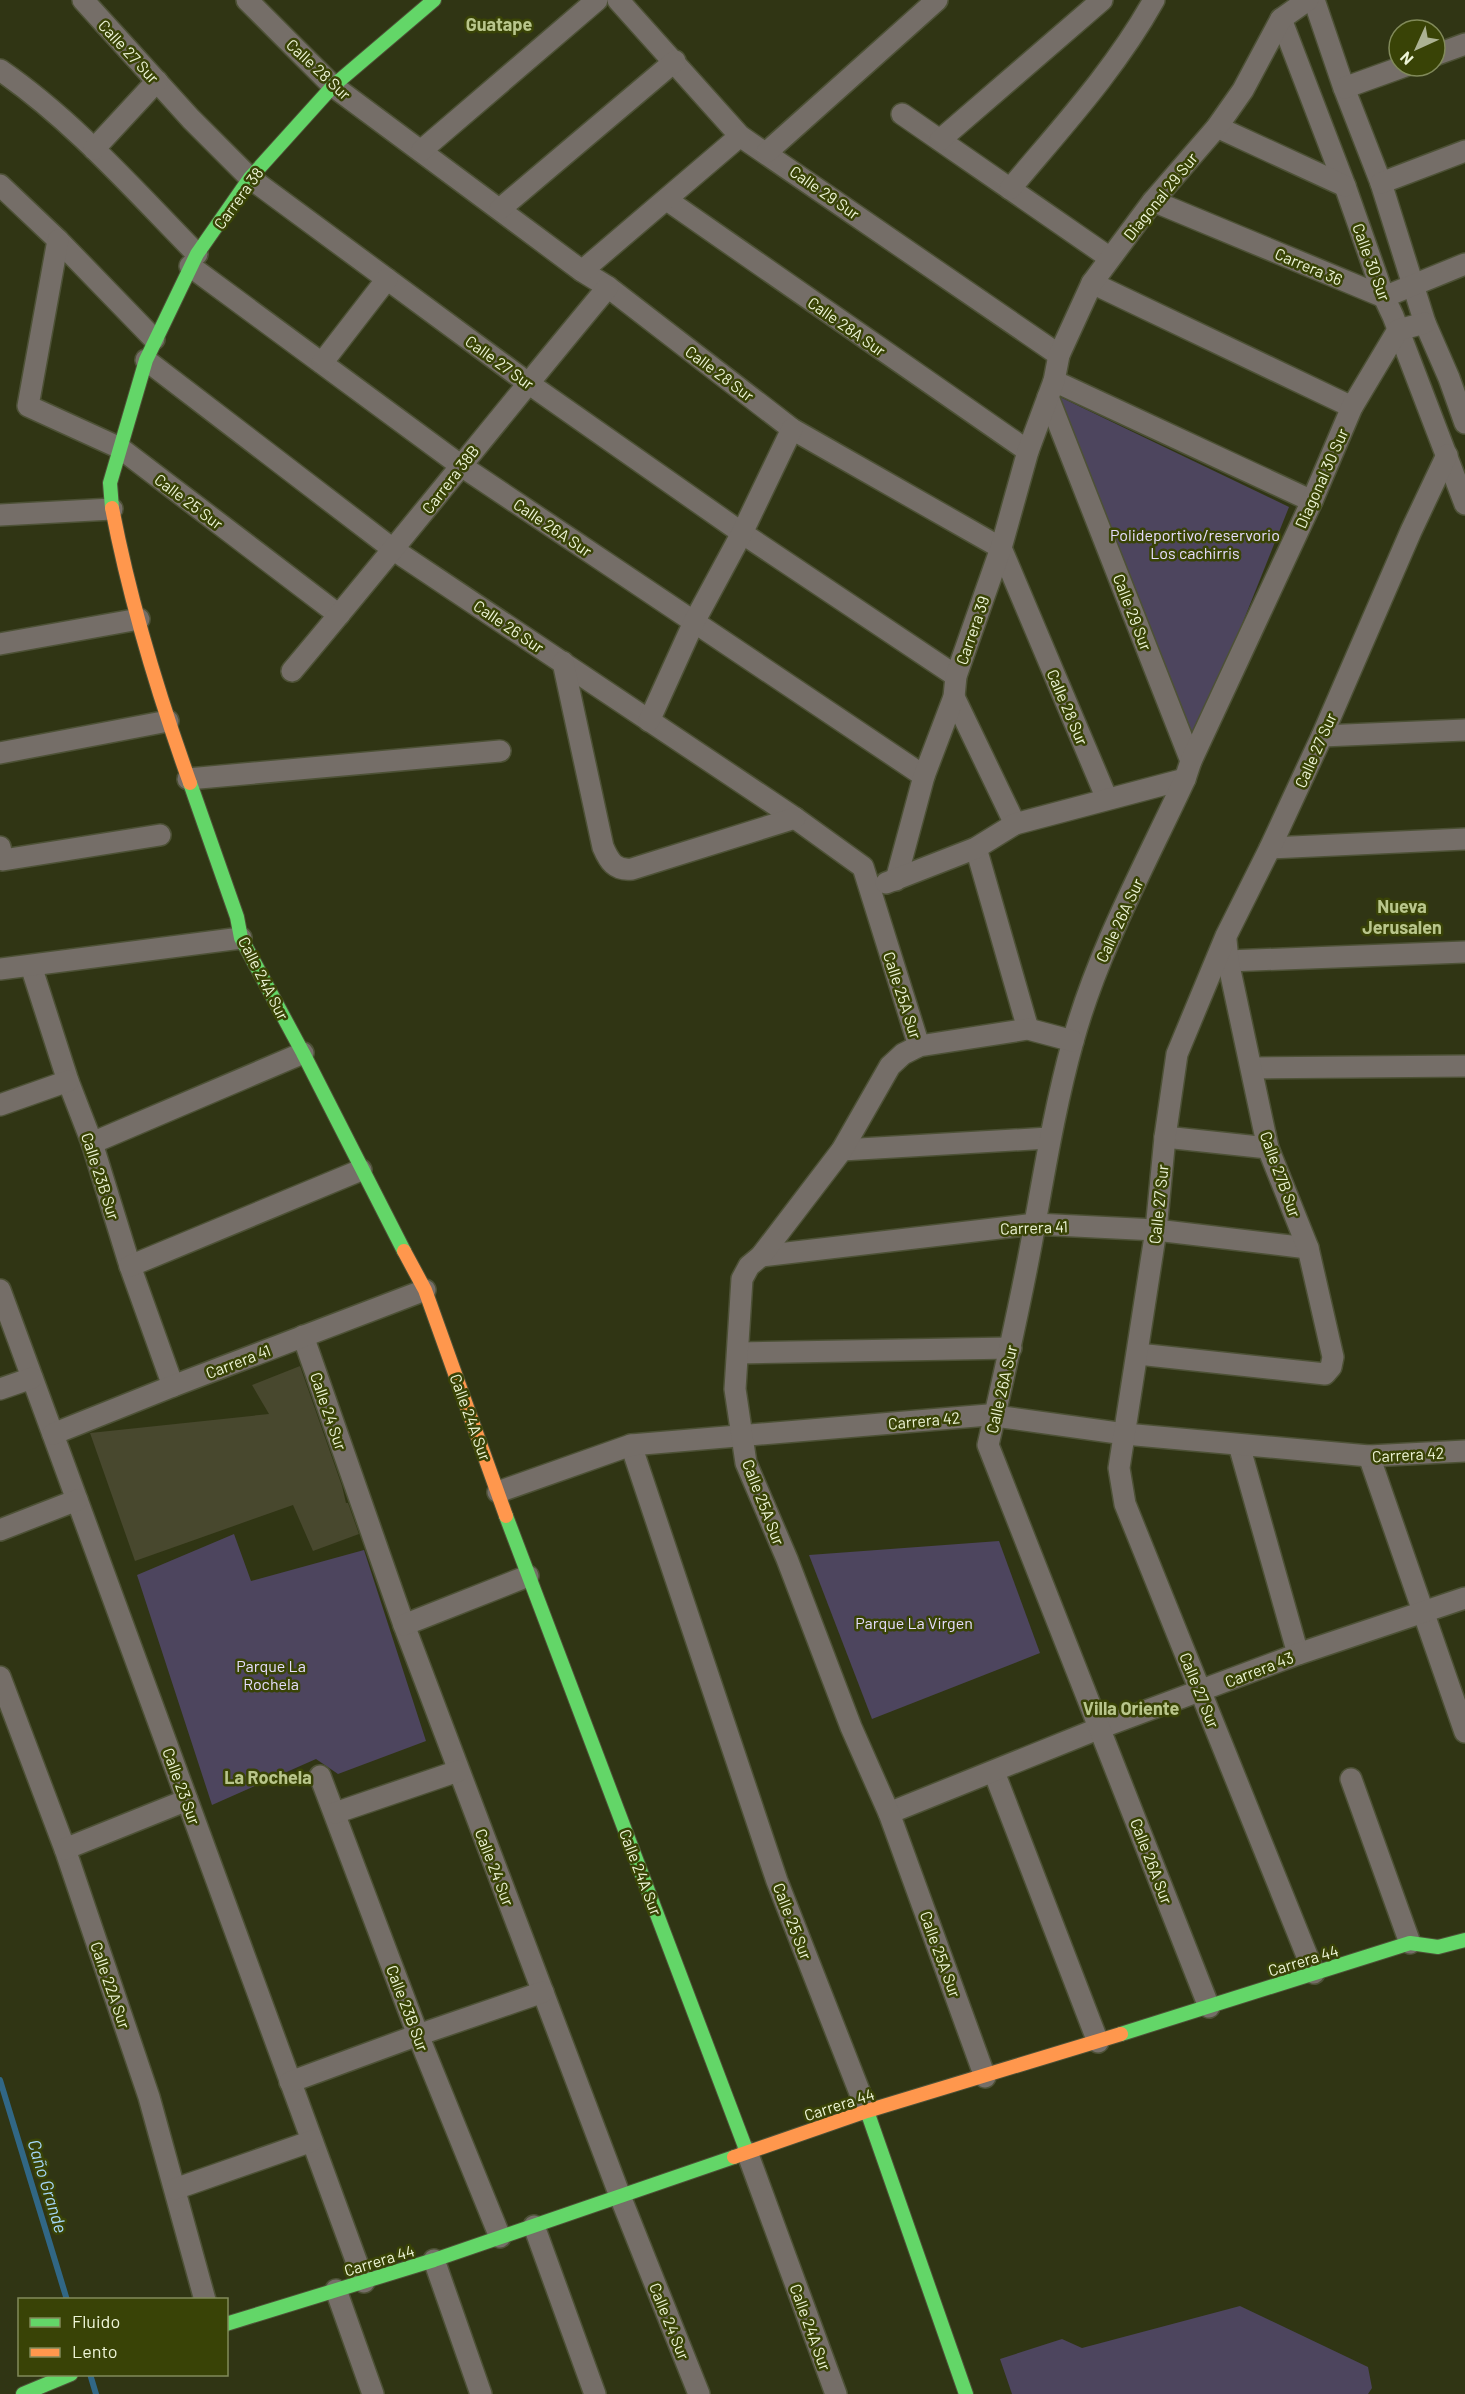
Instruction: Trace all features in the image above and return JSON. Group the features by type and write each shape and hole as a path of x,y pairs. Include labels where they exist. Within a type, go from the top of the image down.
{"street":[{"name":"Calle 27 Sur","path":"83,0 191,119 250,178 528,382 742,532 955,686"},
{"name":"Calle 28 Sur","path":"247,0 333,86 582,271 608,287 792,429 1001,548 1107,798"},
{"path":"422,150 597,0"},
{"name":"Calle 29 Sur","path":"618,0 740,136 767,152 1059,355"},
{"path":"767,152 937,0"},
{"path":"940,140 1102,0"},
{"path":"1010,189 1102,80 1124,51 1154,0"},
{"path":"1281,19 1308,0"},
{"name":"Calle 30 Sur","path":"1314,0 1344,88 1381,183 1425,323 1457,375 1465,423"},
{"name":"Carrera 38","path":"120,448 154,339 194,260 250,178 333,86 420,4"},
{"name":"Diagonal 29 Sur","path":"1051,389 1059,355 1092,283 1153,201 1217,127 1243,90 1281,19"},
{"name":"Calle 30 Sur","path":"1281,19 1345,186 1384,297 1465,504"},
{"path":"1447,51 1465,44"},
{"path":"500,209 675,61"},
{"name":"Calle 26A Sur","path":"0,70 36,95 94,148 194,260 322,363 460,465 924,776"},
{"path":"1344,88 1387,72"},
{"path":"94,148 157,81"},
{"path":"902,114 1110,258"},
{"path":"1217,127 1345,186"},
{"path":"582,271 740,136"},
{"path":"1381,183 1465,151"},
{"path":"0,185 58,240 154,339"},
{"name":"Calle 28A Sur","path":"666,200 1028,451"},
{"name":"Carrera 36","path":"1153,201 1384,297"},
{"name":"Calle 25 Sur","path":"58,240 28,406 120,448 339,615"},
{"path":"1384,297 1465,264"},
{"path":"322,363 387,279"},
{"path":"1092,283 1352,407"},
{"name":"Carrera 38B","path":"292,671 394,550 460,465 608,287"},
{"path":"1398,330 1425,323"},
{"name":"Diagonal 30 Sur","path":"1188,770 1312,501 1352,407 1398,330"},
{"name":"Calle 26 Sur","path":"146,360 394,550 795,818 863,867 868,888"},
{"path":"1051,389 1312,501"},
{"name":"Calle 29 Sur","path":"1051,389 1188,770"},
{"name":"Carrera 39","path":"896,880 924,776 1001,548 1028,451 1051,389"},
{"path":"649,721 694,622 742,532 792,429"},
{"name":"Calle 24A Sur","path":"120,448 111,483 112,508 139,619 168,721 237,918 241,938 425,1290 528,1576 747,2152 836,2394"},
{"name":"Calle 27 Sur","path":"1314,1973 1125,1504 1119,1468 1156,1230 1165,1137 1177,1054 1226,936 1322,736 1411,531 1447,455"},
{"path":"0,515 112,508"},
{"path":"0,644 139,619"},
{"path":"563,662 603,847 608,860 615,867 623,870 632,869 795,818"},
{"path":"955,686 1015,824"},
{"path":"0,753 168,721"},
{"path":"1322,736 1465,730"},
{"path":"188,779 500,751"},
{"path":"868,888 896,880 976,848 1015,824 1107,798 1188,770"},
{"name":"Calle 26A Sur","path":"1188,770 1096,968 1073,1041 1049,1138 1011,1348 988,1445 1209,2007"},
{"path":"1,854 160,835"},
{"path":"1270,848 1465,839"},
{"path":"976,848 1028,1029"},
{"name":"Calle 25A Sur","path":"868,888 919,1046 903,1054 890,1066 842,1150 761,1256 749,1266 742,1279 735,1389 746,1463 787,1560 851,1727 889,1813 986,2077"},
{"name":"Calle 27B Sur","path":"1138,1354 1325,1374 1331,1366 1333,1357 1308,1248 1268,1148 1228,961 1226,936"},
{"path":"0,969 241,938"},
{"path":"1228,961 1465,952"},
{"name":"Calle 23B Sur","path":"32,966 68,1081 92,1143 130,1266 172,1386"},
{"path":"919,1046 1028,1029 1073,1041"},
{"path":"92,1143 303,1053"},
{"path":"1252,1068 1465,1066"},
{"path":"0,1105 68,1081"},
{"path":"1165,1137 1268,1148"},
{"path":"842,1150 1049,1138"},
{"path":"130,1266 361,1170"},
{"name":"Carrera 41","path":"761,1256 1035,1224 1156,1230 1308,1248"},
{"name":"Calle 23 Sur","path":"0,1290 364,2282"},
{"name":"Carrera 41","path":"53,1434 172,1386 425,1290"},
{"name":"Calle 24 Sur","path":"303,1336 404,1625 458,1771 620,2196 699,2394"},
{"path":"738,1353 1011,1348"},
{"path":"0,1389 32,1378"},
{"name":"Carrera 42","path":"498,1492 631,1445 988,1415 1125,1434 1369,1456 1465,1451"},
{"path":"1239,1444 1298,1654"},
{"name":"Calle 25 Sur","path":"631,1445 777,1881 867,2111 966,2394"},
{"path":"1369,1456 1465,1732"},
{"path":"0,1530 77,1500"},
{"path":"404,1625 528,1576"},
{"name":"Carrera 43","path":"889,1813 1100,1728 1298,1654 1465,1598"},
{"name":"Calle 22A Sur","path":"0,1677 65,1849 149,2097 204,2298"},
{"path":"335,1812 458,1771"},
{"path":"994,1772 1098,2042"},
{"name":"Calle 23B Sur","path":"320,1776 418,2035 500,2237"},
{"path":"1351,1779 1410,1943"},
{"path":"65,1849 187,1800"},
{"name":"Carrera 44","path":"228,2323 434,2260 867,2111 986,2077 1410,1943 1430,1948 1450,1946 1465,1940"},
{"path":"290,2082 543,1992"},
{"path":"175,2189 312,2141"},
{"path":"534,2226 595,2394"},
{"path":"434,2260 481,2394"},
{"path":"336,2290 373,2394"},
{"path":"23,2394 65,2377"}],"green space":[{"name":"Polideportivo/reservorio Los cachirris","path":"1060,397 1289,507 1194,744"},
{"name":"Parque La Rochela","path":"234,1534 251,1581 364,1550 426,1741 338,1774 316,1759 212,1805 137,1575"},
{"name":"Parque La Virgen","path":"999,1541 1040,1653 872,1719 809,1555"},
{"path":"1240,2306 1368,2367 1372,2388 1368,2394 1012,2394 1000,2359 1062,2339 1082,2348"}],"building":[{"path":"300,1366 346,1503 348,1503 359,1534 313,1551 293,1505 135,1561 90,1433 269,1414 252,1385"}],"waterway":[{"name":"Caño Grande","path":"0,2080 66,2298"},
{"name":"Caño Grande","path":"91,2376 96,2394"}],"traffic: fast":[{"path":"112,508 110,483 146,360 197,254 250,178 333,86 434,0"},
{"path":"190,783 237,917 241,938 303,1053 404,1251"},
{"path":"506,1516 747,2152"},
{"path":"1121,2034 1410,1943 1438,1947 1465,1940"},
{"path":"867,2111 966,2394"},
{"path":"228,2323 434,2260 734,2157"},
{"path":"23,2394 66,2376"}],"traffic: slow":[{"path":"112,508 127,578 146,647 190,783"},
{"path":"404,1251 425,1290 506,1516"},
{"path":"734,2157 867,2111 1121,2034"}],"district":[{"name":"Guatape","path":"499,24"},
{"name":"Nueva Jerusalen","path":"1402,916"},
{"name":"Villa Oriente","path":"1131,1708"},
{"name":"La Rochela","path":"268,1777"}]}
